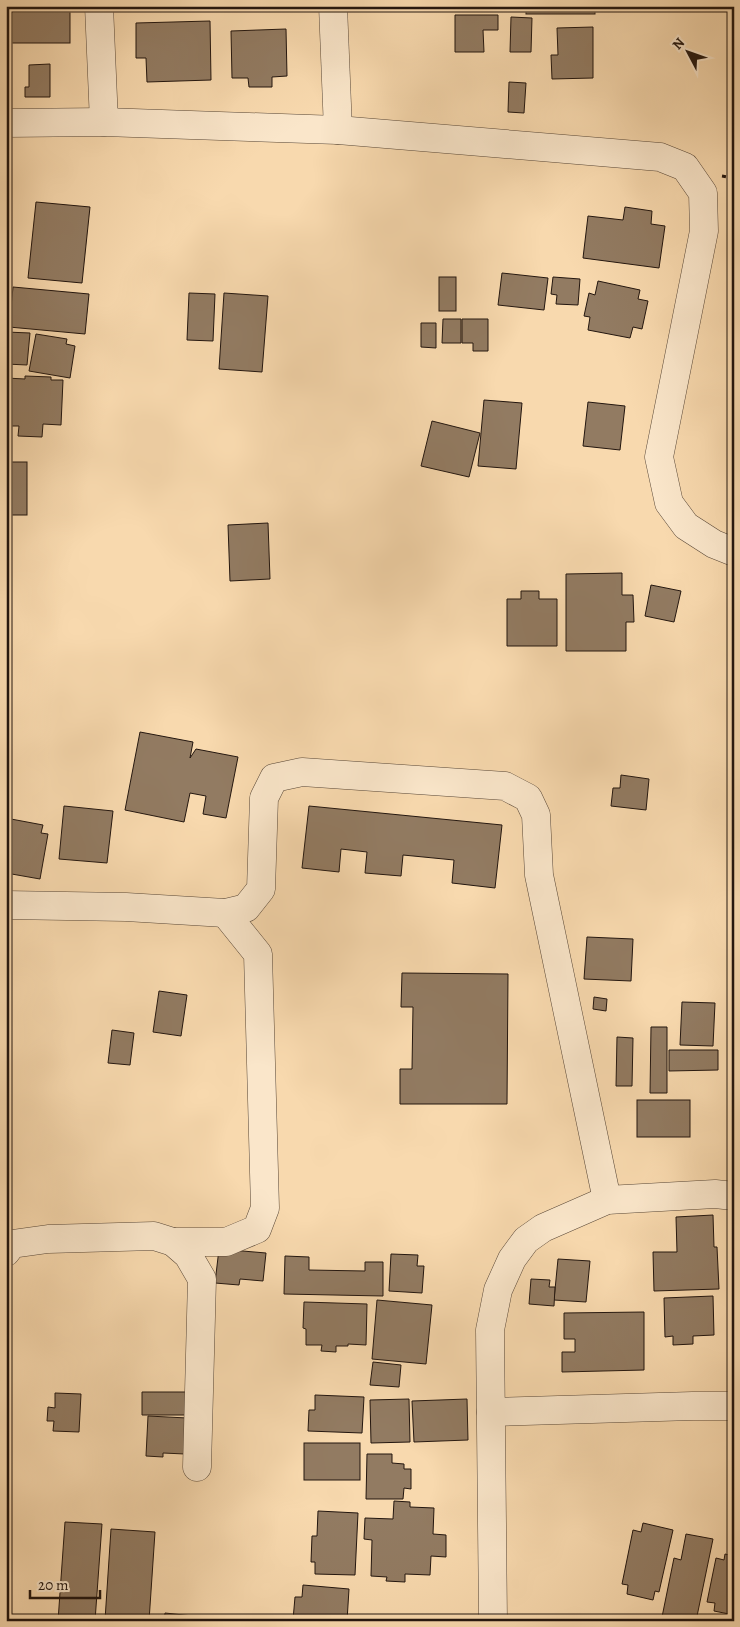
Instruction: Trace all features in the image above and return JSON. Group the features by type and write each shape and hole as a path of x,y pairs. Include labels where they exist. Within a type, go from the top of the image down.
{"street":[{"path":"99,6 104,122"},
{"path":"333,6 338,130"},
{"path":"6,124 104,122 338,130 660,157 684,167 704,193 704,231 659,458 669,502 686,526 714,544 734,552"},
{"path":"6,905 126,907 224,913 246,908 262,889 264,798 274,778 302,772 505,786 528,798 536,815 539,875 606,1200"},
{"path":"6,1252 12,1244 48,1239 154,1236 172,1242 226,1242 257,1229 265,1208 258,954 224,913"},
{"path":"494,1621 490,1330 498,1290 512,1259 526,1240 543,1228 606,1200 715,1194 734,1196"},
{"path":"172,1242 188,1255 202,1279 197,1467"},
{"path":"491,1412 734,1406"}],"building":[{"path":"6,6 70,6 70,43 6,43"},
{"path":"526,6 595,6 595,14 526,14"},
{"path":"455,15 498,15 498,30 483,30 484,52 455,52"},
{"path":"511,17 532,18 531,52 510,52"},
{"path":"210,21 211,80 147,82 146,58 136,58 136,23"},
{"path":"593,27 593,78 552,79 551,55 558,55 557,28"},
{"path":"286,29 287,76 272,77 272,87 249,87 248,78 232,78 231,31"},
{"path":"50,64 50,97 25,97 25,87 29,87 29,65"},
{"path":"509,82 526,83 524,113 508,112"},
{"path":"36,202 90,207 82,283 28,278"},
{"path":"625,207 652,211 651,224 665,226 659,268 583,258 588,216 623,220"},
{"path":"502,273 548,278 544,310 498,305"},
{"path":"439,277 456,277 456,311 439,311"},
{"path":"553,277 580,279 578,305 556,304 557,295 551,294"},
{"path":"598,281 640,290 638,299 648,301 642,329 633,327 630,338 588,330 590,317 584,316 589,293 595,295"},
{"path":"13,287 89,294 85,334 9,327"},
{"path":"189,293 215,294 213,341 187,340"},
{"path":"224,293 268,296 262,372 219,369"},
{"path":"443,319 461,319 461,343 442,343"},
{"path":"462,319 488,319 488,351 473,351 473,343 462,343"},
{"path":"421,323 436,323 436,348 421,347"},
{"path":"6,332 30,333 27,365 6,364"},
{"path":"36,334 67,339 66,344 75,346 70,378 29,371"},
{"path":"25,376 51,377 51,380 63,380 61,425 43,424 42,437 18,436 19,426 6,426 6,378 25,379"},
{"path":"484,400 522,403 516,469 478,466"},
{"path":"588,402 625,406 620,450 583,446"},
{"path":"432,421 480,433 469,477 421,466"},
{"path":"6,462 27,462 27,515 6,515"},
{"path":"268,523 270,579 230,581 228,525"},
{"path":"622,573 622,595 633,595 634,622 626,622 626,651 566,651 566,574"},
{"path":"651,585 681,591 674,622 645,616"},
{"path":"521,591 539,591 539,599 557,599 557,646 507,646 507,599 521,599"},
{"path":"140,732 193,742 190,758 196,749 238,757 226,818 203,814 206,796 190,793 184,822 125,810"},
{"path":"621,775 649,779 646,810 611,806 613,788 620,788"},
{"path":"64,806 113,811 107,863 59,859"},
{"path":"309,806 502,825 495,888 452,883 454,860 403,855 401,876 365,873 367,852 341,849 339,872 302,868"},
{"path":"11,819 43,825 41,833 48,834 40,879 6,873 6,845"},
{"path":"587,937 633,939 631,981 584,979"},
{"path":"402,973 508,974 507,1104 400,1104 400,1069 412,1069 413,1007 401,1007"},
{"path":"159,991 187,995 181,1036 153,1032"},
{"path":"594,997 607,999 606,1011 593,1009"},
{"path":"682,1002 715,1003 713,1046 680,1045"},
{"path":"651,1027 667,1027 667,1093 650,1093"},
{"path":"112,1030 134,1033 130,1065 108,1063"},
{"path":"617,1037 633,1038 632,1086 616,1086"},
{"path":"669,1050 718,1050 718,1070 669,1071"},
{"path":"637,1100 690,1100 690,1137 637,1137"},
{"path":"713,1215 714,1247 717,1247 719,1289 654,1291 653,1252 677,1252 676,1217"},
{"path":"219,1249 266,1253 263,1281 240,1279 239,1285 215,1283"},
{"path":"391,1254 418,1255 417,1266 424,1266 422,1293 389,1291"},
{"path":"285,1256 309,1257 309,1270 365,1271 365,1262 383,1262 383,1296 284,1294"},
{"path":"558,1259 590,1261 586,1302 554,1300"},
{"path":"531,1279 550,1280 549,1287 555,1287 554,1306 529,1304"},
{"path":"713,1296 714,1335 693,1336 693,1344 673,1345 673,1336 665,1337 664,1298"},
{"path":"377,1300 432,1305 426,1364 372,1359"},
{"path":"304,1302 367,1304 366,1345 348,1344 348,1346 336,1346 336,1352 321,1351 322,1345 306,1345 306,1329 303,1328"},
{"path":"644,1312 644,1370 562,1372 562,1352 575,1352 575,1339 564,1339 564,1313"},
{"path":"373,1362 401,1365 399,1387 370,1385"},
{"path":"142,1392 186,1392 185,1415 142,1415"},
{"path":"55,1393 81,1394 79,1432 53,1431 54,1421 47,1421 48,1407 55,1408"},
{"path":"315,1395 364,1397 362,1433 308,1431 309,1410 315,1410"},
{"path":"409,1399 410,1442 371,1443 370,1400"},
{"path":"467,1399 468,1440 414,1442 412,1401"},
{"path":"148,1416 187,1418 185,1454 163,1453 163,1457 146,1456"},
{"path":"304,1443 360,1443 360,1480 304,1480"},
{"path":"367,1454 392,1454 392,1463 404,1464 404,1469 411,1469 411,1489 404,1488 403,1499 366,1499"},
{"path":"394,1501 410,1502 410,1507 434,1508 433,1534 446,1535 446,1557 431,1556 430,1575 405,1574 405,1582 386,1581 387,1577 371,1576 372,1540 364,1539 365,1518 393,1519"},
{"path":"318,1511 358,1513 355,1575 315,1574 315,1562 311,1562 312,1536 317,1536"},
{"path":"65,1522 102,1524 95,1621 58,1621"},
{"path":"643,1523 673,1530 659,1592 655,1591 653,1600 627,1594 628,1585 622,1584 633,1530 641,1532"},
{"path":"111,1529 155,1532 149,1621 105,1620"},
{"path":"686,1534 713,1539 696,1621 683,1621 662,1617 674,1558 681,1560"},
{"path":"725,1554 734,1556 734,1615 714,1611 715,1603 707,1602 716,1558 724,1560"},
{"path":"303,1585 349,1589 347,1621 293,1620 295,1597 302,1597"},
{"path":"165,1613 193,1616 193,1621 164,1621"}]}
